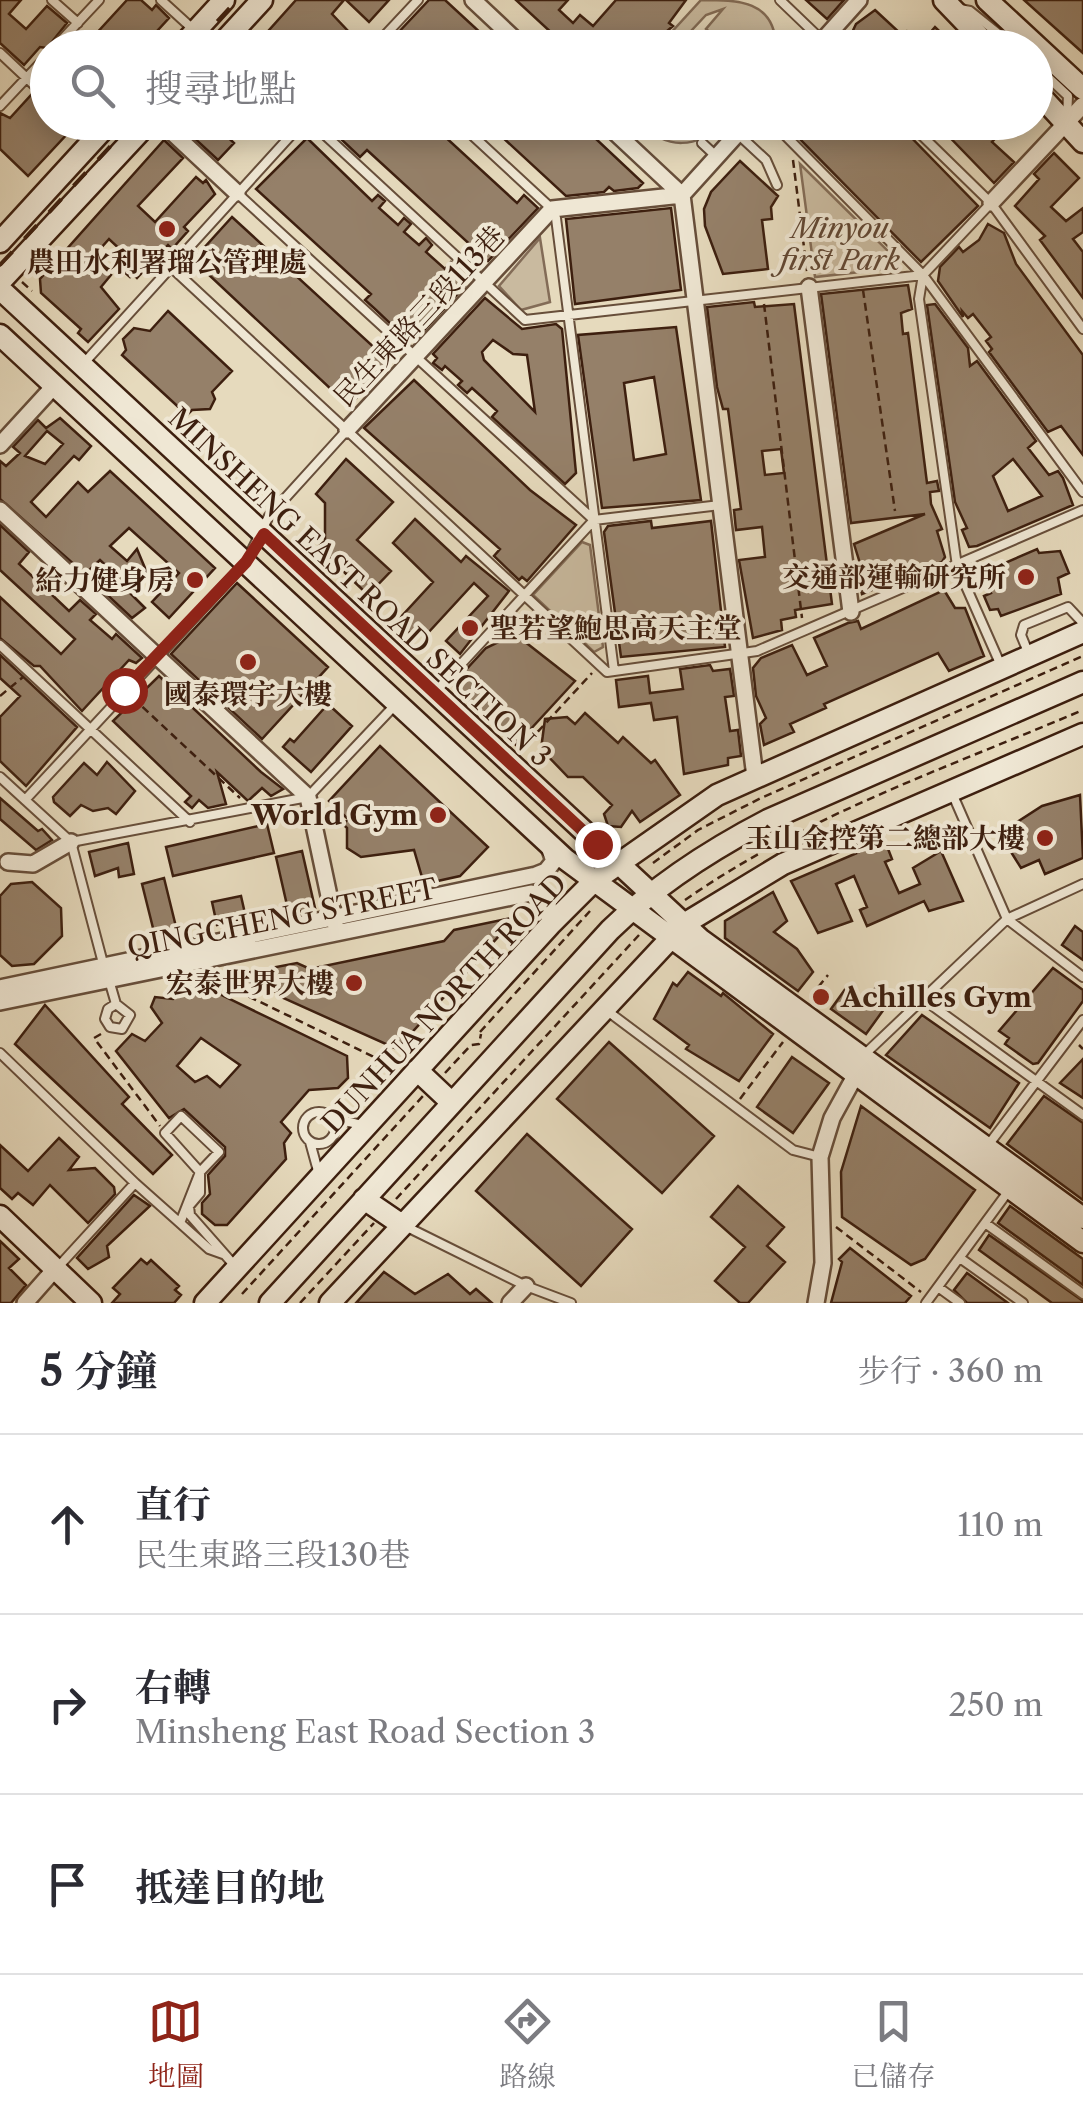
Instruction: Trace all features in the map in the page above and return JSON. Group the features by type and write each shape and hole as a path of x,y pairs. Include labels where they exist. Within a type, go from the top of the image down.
{"main road":[{"path":"196,30 224,0"},
{"path":"234,30 262,0"},
{"path":"988,0 1020,30"},
{"path":"947,3 973,30"},
{"path":"1053,60 1083,88"},
{"path":"1053,100 1075,113 1083,142"},
{"path":"0,286 133,140"},
{"path":"0,242 94,141"},
{"name":"MINSHENG EAST ROAD SECTION 3","path":"0,286 82,365 266,525 434,693 652,894 688,915 859,1067"},
{"path":"0,334 545,840 594,881 632,921 656,940 986,1148 1083,1218"},
{"name":"DUNHUA NORTH ROAD","path":"205,1303 230,1261 320,1177 366,1126 408,1070 550,925 584,904 594,881 688,812 755,777 1083,632"},
{"path":"270,1303 452,1103 632,921 652,894 730,839 768,820 1083,682"},
{"path":"330,1303 393,1218 603,1007 656,940 688,915 783,864 1083,734"},
{"path":"859,1067 1010,1189 1083,1242"},
{"path":"408,1070 452,1103"},
{"path":"364,1199 393,1218"},
{"path":"0,1216 90,1303"}],"street":[{"path":"473,0 505,30"},
{"path":"835,30 859,0"},
{"path":"1053,136 1075,113"},
{"path":"180,140 237,193"},
{"path":"623,140 682,195 755,777"},
{"path":"552,210 682,195 732,140"},
{"path":"990,203 1050,140"},
{"name":"民生東路三段113巷","path":"347,430 552,210"},
{"path":"810,288 851,612"},
{"path":"0,445 56,386"},
{"path":"0,510 308,797 336,925"},
{"path":"545,840 554,855 546,871"},
{"path":"8,862 34,864 71,842"},
{"name":"QINGCHENG STREET","path":"336,925 546,871 618,863"},
{"name":"QINGCHENG STREET","path":"0,988 531,893 548,902 552,913 550,925"},
{"name":"QINGCHENG STREET","path":"0,1002 106,972"},
{"path":"816,1303 823,1263 820,1157 832,1118 859,1067"},
{"path":"24,1303 56,1269"},
{"path":"510,1303 526,1286"}],"lane":[{"path":"52,0 78,23"},
{"path":"71,30 99,0"},
{"path":"161,0 194,30"},
{"path":"391,30 418,0"},
{"path":"780,0 809,30"},
{"path":"947,3 970,12 993,30"},
{"path":"0,53 30,82"},
{"path":"0,106 30,74"},
{"path":"1053,82 1068,96 1075,113"},
{"path":"82,365 286,140"},
{"path":"330,140 525,320 923,275"},
{"path":"477,140 552,210 614,671"},
{"path":"752,140 777,185"},
{"path":"790,140 923,275 1083,492"},
{"path":"926,140 990,203 1083,329"},
{"path":"702,142 718,156"},
{"path":"237,193 594,520"},
{"path":"990,203 923,275 918,299 957,566 1002,668"},
{"path":"171,268 524,595 600,664 614,671 740,655 851,612 1083,510"},
{"name":"民生東路三段113巷","path":"25,800 246,562 266,525 347,430"},
{"path":"434,693 594,520 720,505"},
{"path":"1030,656 1021,634 1024,624 1068,607 1083,623"},
{"path":"0,646 190,822"},
{"path":"71,842 308,797 398,703"},
{"path":"0,776 71,842 116,1004"},
{"path":"952,793 1007,919 1083,977"},
{"path":"859,1067 1007,919 1083,884"},
{"path":"923,999 1083,1114"},
{"path":"116,1004 128,1009 130,1021 122,1029 110,1027 106,1014 116,1004"},
{"path":"603,1007 793,1150 820,1157"},
{"path":"986,1148 1083,1020"},
{"path":"0,1053 135,1183 209,1249 230,1261"},
{"path":"320,1177 310,1142 303,1132 308,1116 323,1112 366,1126"},
{"path":"180,1222 200,1172 219,1152 181,1116 164,1132 200,1172 200,1193 189,1206 190,1215 230,1261"},
{"path":"310,1142 323,1144 332,1138 332,1118"},
{"path":"56,1269 135,1183"},
{"path":"924,1298 938,1287 1010,1189"},
{"path":"393,1218 526,1286 571,1303"},
{"path":"985,1223 1083,1294"},
{"path":"960,1258 1023,1303"},
{"path":"938,1287 960,1303"}],"path":[{"path":"793,155 810,288"},
{"path":"862,282 895,511"},
{"path":"763,292 803,631"},
{"path":"647,856 653,863 698,830 761,798 1083,656"},
{"path":"520,750 600,664"},
{"path":"0,696 28,672"},
{"path":"124,690 252,809"},
{"path":"688,915 684,898 798,832 1083,710"},
{"path":"441,1077 471,1045 479,1044 480,1032 584,904 604,918"},
{"path":"632,921 640,936 656,940"},
{"path":"300,1303 393,1218 640,936"},
{"path":"196,971 408,1070"},
{"path":"804,1004 828,975"},
{"path":"110,1027 94,1038 164,1132"},
{"path":"472,1030 480,1032"},
{"path":"740,1099 787,1037"},
{"path":"466,1039 471,1045"},
{"path":"242,1294 426,1094"},
{"path":"835,1226 924,1298"}],"green space":[{"path":"701,0 752,6 762,11 774,30 707,30 723,9 706,15 692,30 674,30"},
{"path":"666,140 698,140 682,143"},
{"name":"Minyou first Park","path":"800,164 897,260 895,268 815,277"},
{"path":"540,238 550,302 521,310 499,286"},
{"path":"582,542 590,545 603,647 594,652 533,595"}],"building":[{"path":"0,0 21,0 9,14 26,29 47,6 67,23 61,30 30,30 30,58 24,65 0,43"},
{"path":"127,0 141,0 152,10 156,5 169,18 158,30 100,30"},
{"path":"296,0 344,0 332,14 347,30 269,30"},
{"path":"346,0 389,0 369,22"},
{"path":"429,0 445,0 478,30 401,30"},
{"path":"516,0 568,0 559,10 573,23 580,15 593,26 616,0 686,0 668,30 548,30"},
{"path":"806,0 844,0 827,19"},
{"path":"1024,0 1083,0 1083,53"},
{"path":"875,10 897,30 853,30"},
{"path":"30,96 30,140 62,140 28,176 0,149 0,113 10,118"},
{"path":"164,140 183,158 138,206 155,222 196,177 203,183 206,180 215,194 184,227 188,231 172,249 168,245 137,278 115,264 125,254 109,239 92,258 111,275 101,287 119,309 88,342 78,333 81,329 41,293 40,279"},
{"path":"196,140 231,140 234,143 218,160"},
{"path":"309,140 372,201 378,195 385,201 379,208 398,225 404,218 411,224 404,232 419,245 426,238 432,245 426,252 445,269 451,262 458,268 453,274 465,286 417,338 402,324 397,330 365,300 371,294 256,189"},
{"path":"342,140 449,140 517,203 524,195 538,208 488,261 367,150 360,157"},
{"path":"505,140 597,140 643,183 638,188 614,191 609,187 604,192 566,196"},
{"path":"801,140 914,140 978,206 921,262"},
{"path":"952,140 994,140 1014,162 994,183"},
{"path":"1054,153 1079,178 1051,207 1066,221 1083,208 1083,232 1073,239 1083,252 1083,298 1040,240 1045,236 1015,206 1039,179 1034,174"},
{"path":"740,161 778,196 771,207 772,219 762,220 768,269 723,274 705,226 704,209 711,192"},
{"path":"671,208 681,290 575,304 566,219"},
{"path":"232,217 390,362 349,406 193,260"},
{"path":"988,224 1004,233 1016,264 1083,355 1083,455 1061,426 1048,432 989,352 992,349 986,341 991,337 973,314 968,318 962,311 963,317 938,281 940,267 959,247 963,252 979,240"},
{"path":"908,285 912,309 901,313 903,334 908,333 927,483 937,481 939,491 930,492 931,504 942,529 937,531 945,557 942,562 862,594 858,576 863,573 854,544 925,514 851,523 821,294"},
{"path":"485,298 522,329 556,324 562,329 576,473 565,484 492,417 497,411 482,397 472,388 467,393 458,385 462,381 445,366 442,370 433,363 437,358 433,354","holes":["493,340 513,354 527,355 535,412 484,360 482,352"]},
{"path":"754,302 755,307 794,304 832,604 795,610 796,617 781,620 782,630 753,638 739,560 765,557 762,527 736,530 734,510 741,509 728,409 723,409 717,387 707,307","holes":["781,449 784,473 765,475 762,451"]},
{"path":"935,304 968,348 970,366 977,361 1036,441 1028,448 1049,475 1058,471 1073,505 969,547 962,530 967,528 955,502 927,305","holes":["1013,459 1042,496 1008,511 993,476"]},
{"path":"168,311 232,371 212,392 215,399 210,409 192,410 187,415 122,355 126,350 123,339 134,328 150,331"},
{"path":"676,327 701,500 602,508 578,335","holes":["654,377 666,454 634,460 624,383"]},
{"path":"414,380 530,490 576,525 527,581 522,577 519,580 494,556 500,549 364,428"},
{"path":"60,418 91,446 79,460 74,456 31,502 46,517 78,482 88,492 110,471 215,568 169,618 152,602 179,573 129,528 110,546 127,561 137,549 147,573 127,590 145,608 132,618 102,590 116,575 100,560 85,574 0,499 0,461 6,466 20,453 13,447 38,420 46,428","holes":["47,431 63,444 45,464 25,456"]},
{"path":"346,459 393,502 357,540 391,571 368,595 318,547 325,541 325,503 316,494"},
{"path":"415,519 461,562 466,556 509,591 460,654 446,641 488,596 474,583 427,634 407,632 400,618 433,582 393,543"},
{"path":"651,521 652,528 711,521 725,647 621,657 604,532 608,526"},
{"path":"0,525 29,552 19,564 69,611 80,600 96,614 90,620 112,639 116,634 142,658 136,663 129,660 82,711 40,666 34,666 0,638 0,597 61,654 75,639 0,570"},
{"path":"1037,549 1039,553 1060,551 1069,573 1058,578 1061,594 1001,616 998,609 990,610 984,596 991,593 982,573"},
{"name":"國泰環宇大樓","path":"237,583 328,667 262,739 171,654"},
{"path":"944,590 955,608 965,608 984,656 949,671 938,653 824,704 826,708 790,724 794,732 764,745 760,724 766,718 756,696 753,668 761,658 792,645 807,675 827,666 814,638 858,621 861,629"},
{"path":"515,634 575,681 516,745 452,685 486,648"},
{"path":"0,655 77,727 26,786 0,761 0,717 20,696 0,678"},
{"path":"710,665 713,671 730,669 734,696 725,697 730,731 738,730 741,756 728,758 728,765 684,774 677,717 654,720 651,703 619,707 616,680 648,676 650,693 683,689 680,669"},
{"path":"159,676 283,789 271,796 262,788 248,801 217,772 226,804 208,808 199,800 192,808 185,802 191,796 113,721"},
{"path":"328,704 352,726 311,772 283,747 290,739 294,742"},
{"path":"585,713 618,743 623,737 651,763 655,760 680,795 640,822 632,811 621,827 608,826 604,814 612,805 583,777 568,777 541,749 545,719 567,717 575,724"},
{"path":"380,746 488,847 460,876 424,884 414,850 361,857 347,848 347,828 343,824 348,819 329,801"},
{"path":"107,762 135,791 116,814 108,808 93,811 81,805 70,816 54,802 53,797 84,763 97,775"},
{"name":"玉山金控第二總部大樓","path":"1080,795 1083,858 1045,874 1039,860 1021,868 1006,844 1005,834 1014,831 1011,826 1042,806"},
{"path":"0,798 52,840 36,850 0,819"},
{"path":"267,824 274,853 173,876 166,847"},
{"path":"885,841 892,859 885,862 899,893 920,884 913,868 941,851 963,901 929,911 924,901 867,926 860,910 867,907 854,876 836,884 852,921 818,933 791,881"},
{"path":"128,843 134,874 119,877 118,868 95,876 89,852"},
{"path":"302,851 315,908 289,914 276,857"},
{"path":"164,878 178,935 156,940 142,884"},
{"path":"32,882 61,908 62,936 34,964 12,966 0,955 0,896 11,884"},
{"path":"773,892 787,921 774,932 797,949 813,972 798,991 725,938 725,921"},
{"path":"241,896 246,918 217,925 212,902"},
{"name":"宏泰世界大樓","path":"516,917 489,947 481,948 482,955 397,1049 281,997 280,990 271,992 235,975 297,963 310,969 444,941 454,930"},
{"path":"1075,926 1083,932 1083,960 1062,945"},
{"path":"1053,968 1083,990 1083,1001 1038,1063 1033,1064 1005,1044 1009,1038 999,1031"},
{"path":"688,972 721,996 723,993 773,1034 739,1081 686,1049 689,1045 654,1019 673,983 677,986"},
{"path":"201,985 347,1056 348,1078 338,1088 309,1090 281,1122 291,1133 284,1143 286,1159 227,1225 215,1225 202,1214 202,1203 210,1194 208,1175 225,1156 225,1147 184,1109 169,1118 116,1051 132,1034 145,1041 162,1023 151,1007 155,997 173,999 182,989","holes":["201,1038 240,1065 220,1087 207,1076 195,1082 177,1066"]},
{"path":"876,987 892,998 866,1034 831,1009 846,988 865,1002"},
{"path":"45,1005 129,1097 122,1104 172,1155 153,1174 15,1044"},
{"path":"922,1015 1019,1083 990,1128 886,1055"},
{"path":"609,1042 714,1136 662,1193 557,1099"},
{"path":"792,1057 829,1083 793,1133 757,1107"},
{"path":"1083,1059 1083,1098 1060,1083"},
{"path":"1044,1096 1083,1123 1083,1200 1007,1144"},
{"path":"861,1106 975,1190 925,1259 911,1265 842,1217 841,1172"},
{"path":"527,1134 632,1229 581,1286 476,1191"},
{"path":"59,1138 79,1157 69,1170 95,1168 114,1187 115,1194 88,1223 50,1185 33,1205 18,1193 12,1199 0,1188 0,1145 28,1171"},
{"path":"738,1186 784,1227 767,1246 785,1262 748,1303 740,1303 715,1281 745,1247 711,1217"},
{"path":"134,1195 150,1206 107,1246 109,1257 88,1269 77,1258"},
{"path":"1010,1206 1083,1259 1083,1285 998,1223"},
{"path":"989,1235 1083,1303 1052,1303 979,1250"},
{"path":"0,1241 19,1259 9,1268 26,1285 11,1303 0,1303"},
{"path":"850,1248 911,1296 905,1303 831,1303 842,1262 839,1259"},
{"path":"141,1259 147,1264 151,1260 179,1286 175,1290 181,1295 174,1303 112,1303 120,1294 113,1288"},
{"path":"384,1272 415,1294 448,1274 470,1294 476,1289 492,1303 356,1303"},
{"path":"967,1273 1008,1303 967,1303 954,1290"}],"railway":[{"path":"210,30 237,0"},
{"path":"0,265 116,140"}],"place":[{"name":"農田水利署瑠公管理處","path":"167,229"},
{"name":"交通部運輸研究所","path":"1026,577"},
{"name":"給力健身房","path":"195,580"},
{"name":"聖若望鮑思高天主堂","path":"470,628"},
{"name":"國泰環宇大樓","path":"248,662"},
{"name":"World Gym","path":"438,815"},
{"name":"玉山金控第二總部大樓","path":"1045,838"},
{"name":"宏泰世界大樓","path":"354,983"},
{"name":"Achilles Gym","path":"821,997"}],"route":[{"path":"124,690 246,562 264,534 597,844"}]}
